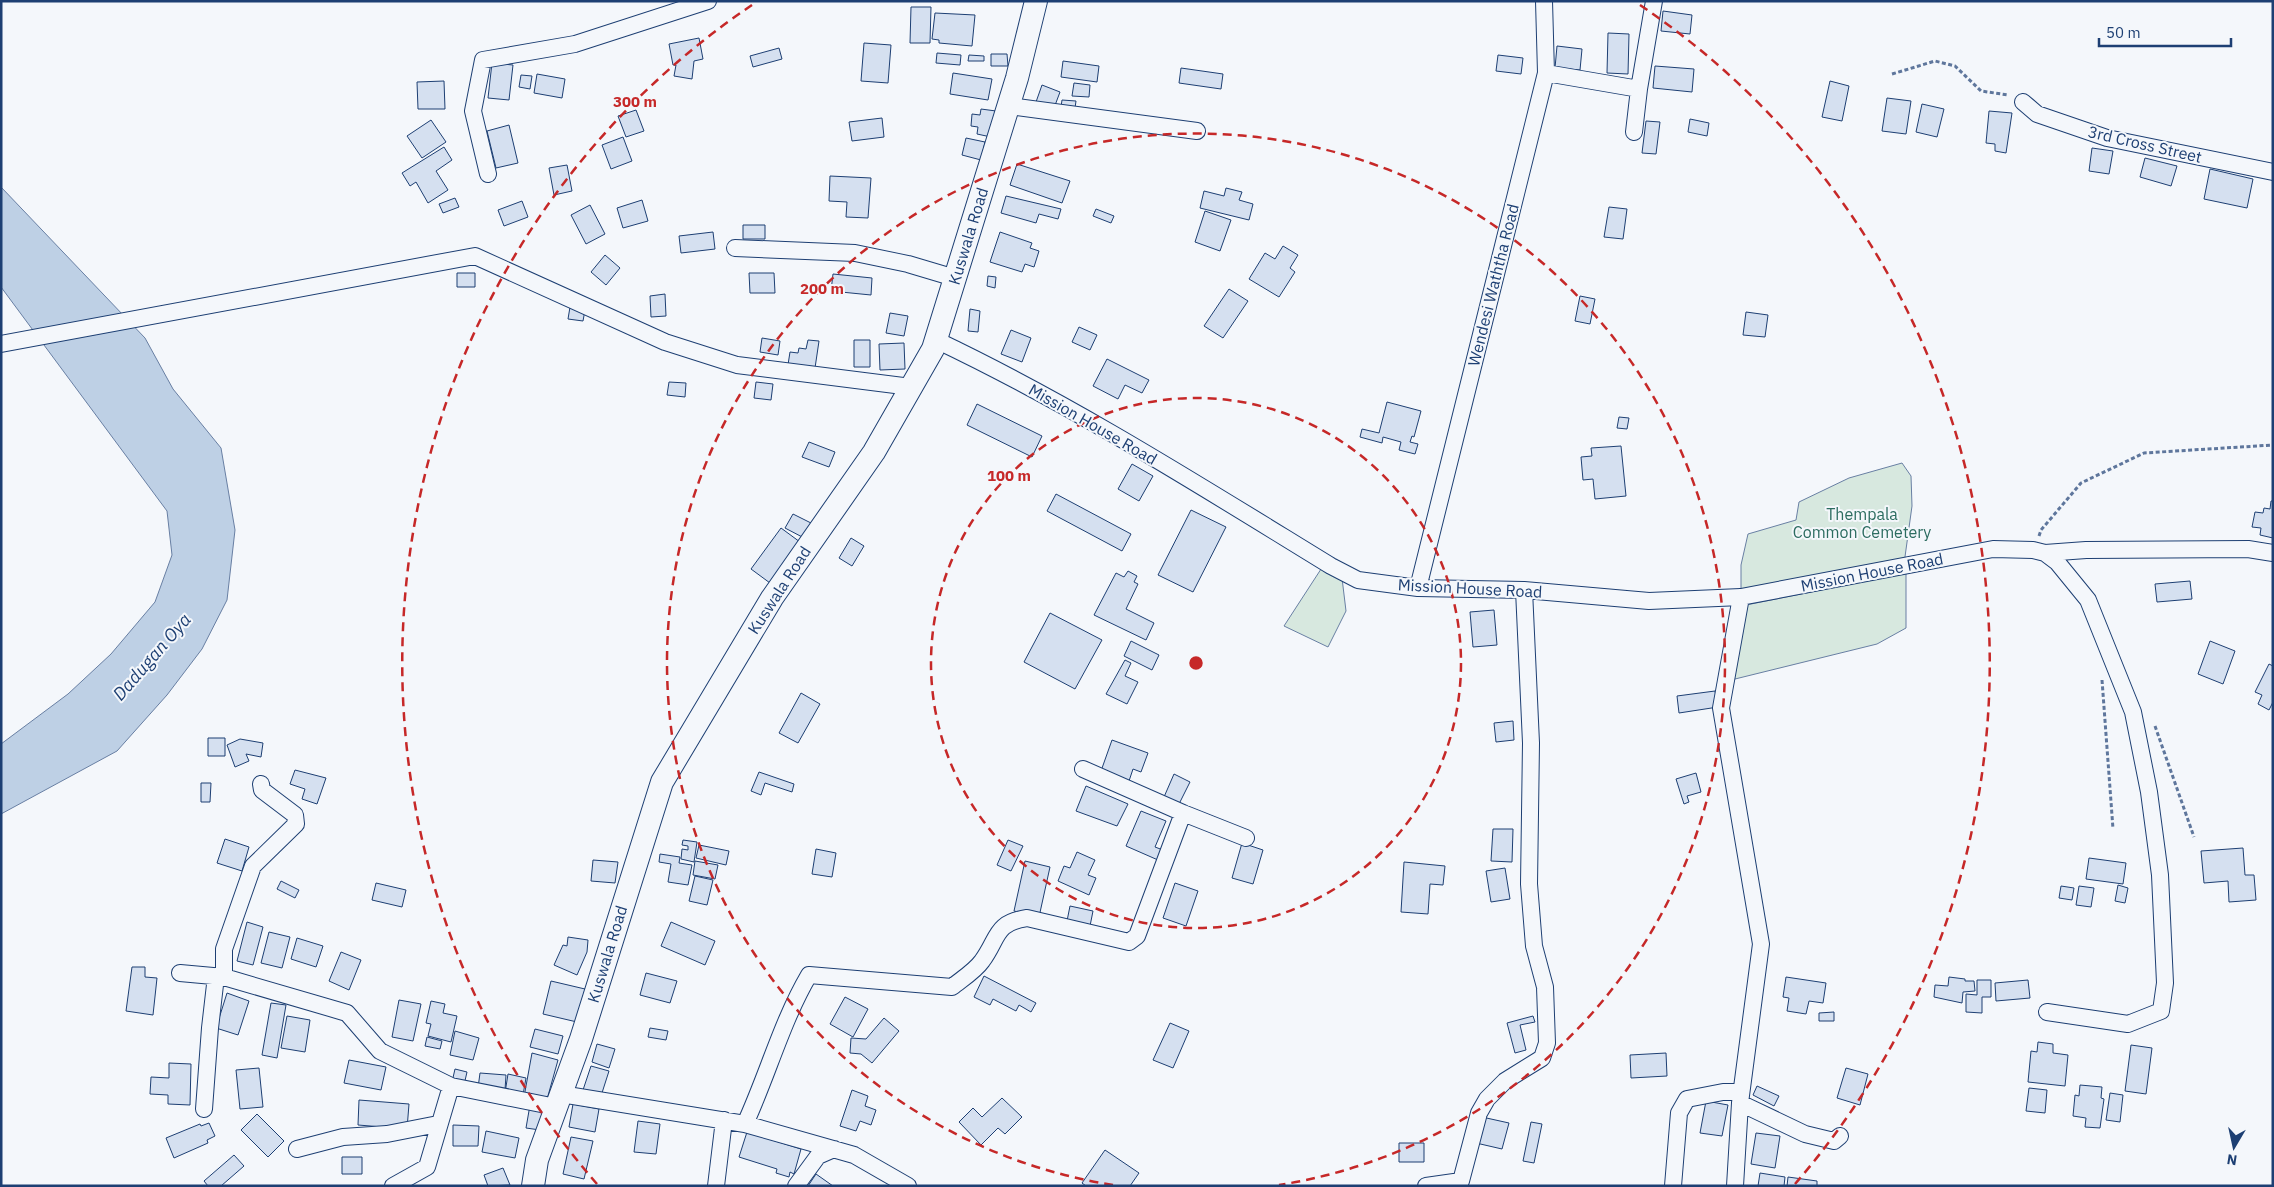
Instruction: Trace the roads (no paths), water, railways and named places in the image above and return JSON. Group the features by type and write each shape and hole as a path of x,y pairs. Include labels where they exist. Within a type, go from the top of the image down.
{"street":[{"path":"488,174 472,111 483,60 575,44 708,1"},
{"name":"Kuswala Road","path":"533,1186 537,1160 581,1038 662,782 772,598 874,452 933,349 1009,106 1036,1"},
{"name":"Wendesi Waththa Road","path":"1418,588 1546,74 1544,1"},
{"path":"1634,132 1639,89 1654,1"},
{"path":"1546,74 1639,89"},
{"name":"3rd Cross Street","path":"2023,102 2037,114 2106,138 2273,172"},
{"path":"1009,106 1197,131"},
{"path":"735,248 855,253 908,264 955,278"},
{"path":"1,344 475,256 665,342 737,365 911,387"},
{"name":"Mission House Road","path":"936,340 981,361 1119,437 1331,566 1358,580 1418,588 1524,590 1649,601 1741,597 1993,549 2039,552 2248,549 2273,553"},
{"path":"2039,552 2057,562 2088,600 2133,712 2149,792 2160,875 2165,983 2161,1011 2128,1024 2047,1012"},
{"path":"1426,1186 1461,1181 1479,1113 1483,1106 1505,1081 1542,1058 1548,1043 1545,987 1534,946 1529,884 1531,743 1524,590"},
{"path":"1736,1186 1741,1097 1761,944 1722,708 1741,597"},
{"path":"1083,769 1183,813 1246,838"},
{"path":"204,1109 210,1028 224,949 253,866 296,824 295,815 262,790 261,784"},
{"path":"745,1124 762,1087 792,1003 809,975 952,987 981,963 1000,931 1011,921 1027,918 1129,942 1136,936 1183,813"},
{"path":"180,973 220,976 347,1013 380,1051 451,1086 745,1124 854,1155 908,1186"},
{"path":"393,1186 426,1167 451,1086"},
{"path":"1673,1186 1679,1113 1688,1099 1723,1092 1741,1097 1805,1134 1834,1141 1840,1136"},
{"path":"716,1186 724,1120"},
{"path":"297,1148 343,1137 386,1134 438,1124"},
{"path":"796,1186 818,1156 834,1149"}],"water":[{"name":"Dadugan Oya","path":"1,187 145,338 173,389 221,448 235,530 227,600 202,649 167,695 117,751 1,814 1,744 68,694 111,654 155,602 172,555 167,511 1,287"}],"park label":[{"name":"Thempala Common Cemetery","path":"1862,523"}]}
